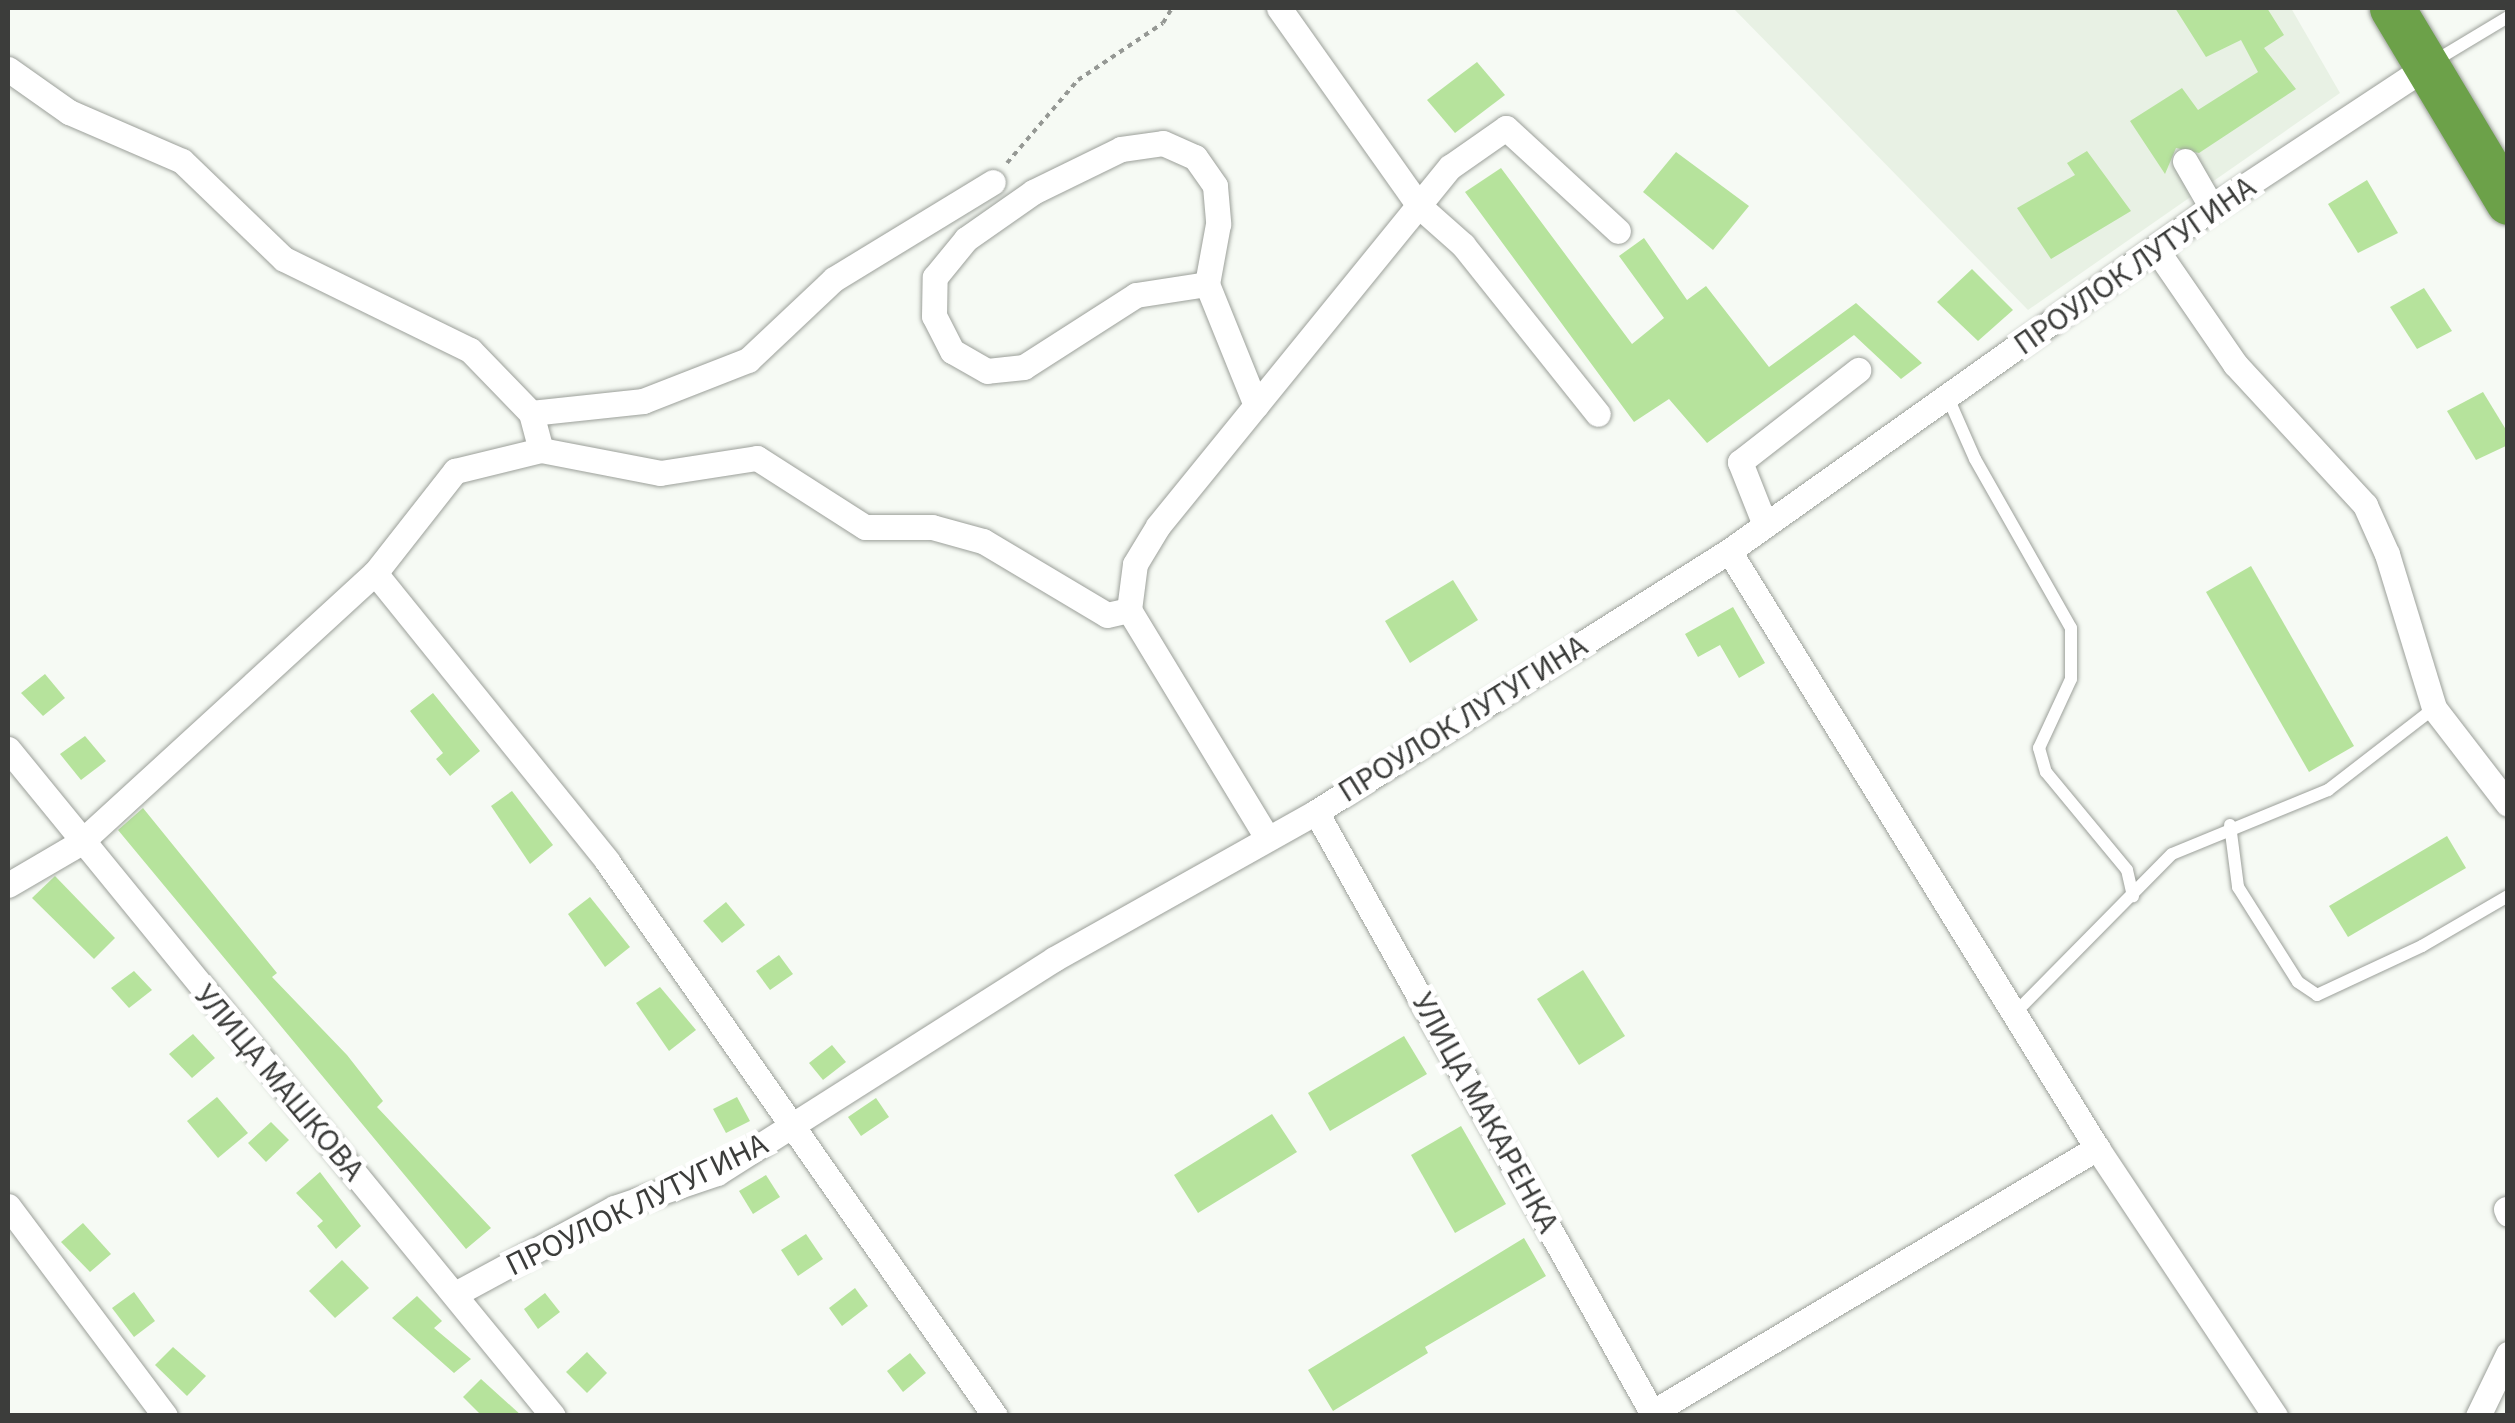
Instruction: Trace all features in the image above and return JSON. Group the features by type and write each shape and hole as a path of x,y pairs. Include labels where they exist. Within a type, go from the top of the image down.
{"highway":[{"path":"2392,8 2508,202"}],"street":[{"path":"1279,8 1419,206 1463,245 1598,414"},
{"name":"ПРОУЛОК ЛУТУГИНА","path":"455,1294 614,1208 718,1173 1054,960 1266,836 1316,812 1728,551 1948,400 2212,208 2426,66"},
{"path":"8,69 69,112 182,161 284,259 470,350 531,413 541,450"},
{"path":"1266,836 1129,610 1135,564 1158,526 1450,167 1506,128 1618,231"},
{"path":"1207,284 1136,295 1024,367 988,370 952,351 934,316 935,277 966,239 1033,192 1121,150 1163,143 1195,157 1216,186 1218,224 1207,284 1256,406"},
{"path":"2185,162 2212,208"},
{"path":"531,413 643,402 748,360 834,279 993,182"},
{"path":"2156,248 2235,364 2364,504 2387,554 2434,708 2508,804"},
{"path":"1765,524 1740,462 1858,370"},
{"path":"8,885 80,843 374,573 455,471 541,450 660,473 757,458 864,527 932,527 984,541 1106,615 1129,610"},
{"path":"1728,551 2096,1148 2274,1416"},
{"path":"374,573 608,861 995,1416"},
{"name":"УЛИЦА МАШКОВА","path":"8,750 80,843 553,1416"},
{"name":"УЛИЦА МАКАРЕНКА","path":"1316,812 1652,1415"},
{"path":"1652,1415 2096,1148"},
{"path":"8,1206 165,1416"},
{"path":"2478,1416 2508,1354"}],"lane":[{"path":"2426,66 2508,17"},
{"path":"1948,400 1974,459 2072,628 2070,679 2038,748 2046,772 2127,870 2133,896"},
{"path":"2015,1013 2172,854 2230,826 2328,790 2434,708"},
{"path":"2230,826 2238,887 2298,982 2317,995 2422,946 2508,896"}],"path":[{"path":"993,182 1078,80 1163,24 1172,8"}],"shaded area":[{"path":"1733,8 2291,8 2340,93 2028,310"}],"building":[{"path":"2175,8 2267,8 2284,35 2264,48 2296,89 2199,153 2176,148 2165,174 2130,121 2182,88 2198,110 2258,72 2241,40 2206,57"},
{"path":"1477,62 1505,95 1455,133 1427,100"},
{"path":"2087,151 2131,211 2051,259 2017,208 2075,175 2067,163"},
{"path":"1676,152 1749,206 1713,250 1643,192"},
{"path":"1501,168 1632,344 1664,318 1619,256 1644,238 1687,300 1706,286 1769,367 1856,303 1922,363 1901,379 1854,335 1707,443 1669,399 1634,422 1465,192"},
{"path":"2367,180 2398,233 2358,253 2328,204"},
{"path":"1972,269 2013,310 1978,341 1937,302"},
{"path":"2424,288 2452,331 2417,349 2390,307"},
{"path":"2483,392 2508,433 2508,445 2476,460 2447,411"},
{"path":"2251,566 2354,746 2309,772 2206,592"},
{"path":"1453,580 1478,620 1410,663 1385,621"},
{"path":"1733,607 1765,663 1739,678 1720,645 1698,657 1685,634"},
{"path":"45,674 65,698 43,716 21,693"},
{"path":"433,693 480,751 450,776 436,759 443,753 410,711"},
{"path":"85,736 106,761 81,780 60,754"},
{"path":"512,791 553,845 530,864 491,806"},
{"path":"143,808 277,973 272,977 347,1055 383,1101 377,1107 491,1228 466,1249 118,830"},
{"path":"2447,836 2466,868 2348,937 2329,906"},
{"path":"55,876 115,938 94,959 32,898"},
{"path":"590,897 630,947 605,967 568,914"},
{"path":"726,902 745,925 722,943 703,921"},
{"path":"779,955 793,974 770,990 756,971"},
{"path":"1583,970 1625,1036 1579,1065 1537,999"},
{"path":"134,971 152,990 129,1008 111,988"},
{"path":"660,987 696,1030 669,1051 636,1003"},
{"path":"193,1034 215,1058 192,1078 169,1054"},
{"path":"1404,1036 1427,1074 1330,1131 1308,1093"},
{"path":"832,1045 846,1062 823,1080 809,1063"},
{"path":"217,1097 248,1133 218,1158 187,1121"},
{"path":"737,1097 750,1121 726,1133 713,1109"},
{"path":"876,1098 889,1117 861,1136 848,1117"},
{"path":"1272,1114 1297,1152 1198,1213 1174,1175"},
{"path":"271,1122 289,1140 266,1162 248,1143"},
{"path":"1461,1126 1506,1204 1455,1233 1411,1155"},
{"path":"320,1172 361,1226 336,1249 317,1226 323,1221 296,1193"},
{"path":"766,1175 780,1197 753,1214 739,1191"},
{"path":"83,1223 111,1254 90,1272 61,1242"},
{"path":"806,1234 823,1259 798,1276 781,1250"},
{"path":"1524,1238 1546,1276 1425,1347 1428,1353 1333,1411 1308,1370"},
{"path":"342,1260 369,1288 335,1318 309,1291"},
{"path":"855,1288 868,1306 842,1326 829,1308"},
{"path":"134,1292 155,1321 134,1337 112,1308"},
{"path":"545,1293 560,1312 538,1329 524,1309"},
{"path":"417,1296 442,1321 434,1328 471,1359 454,1373 392,1318"},
{"path":"173,1347 206,1376 187,1396 155,1365"},
{"path":"587,1352 607,1373 587,1393 566,1372"},
{"path":"910,1353 926,1373 903,1392 887,1371"},
{"path":"481,1379 522,1416 482,1416 463,1397"}]}
